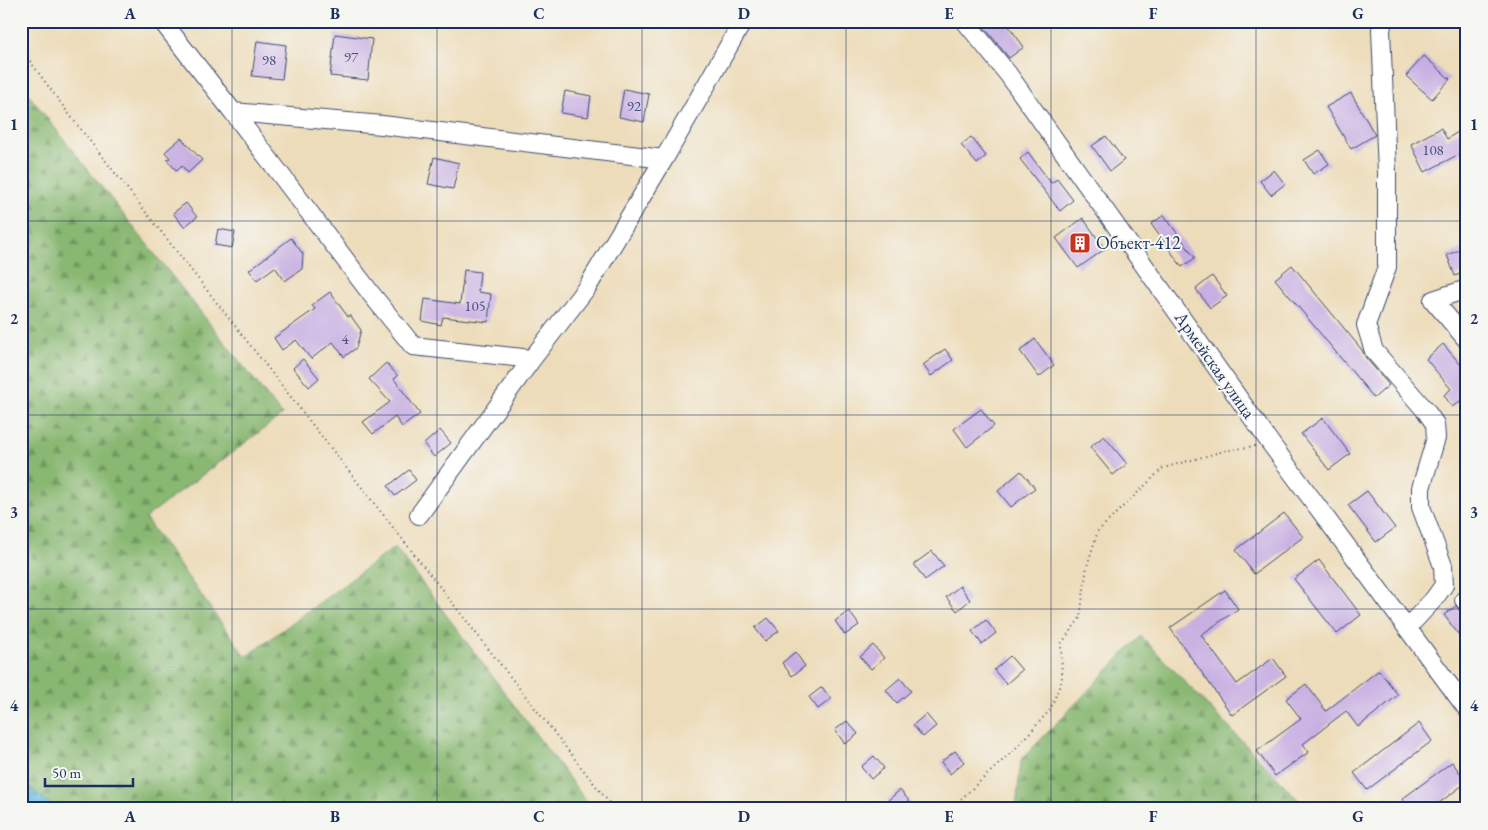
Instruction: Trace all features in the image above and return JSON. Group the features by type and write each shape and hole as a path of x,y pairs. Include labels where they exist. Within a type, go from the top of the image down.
{"street":[{"path":"162,21 372,295 414,346 532,359"},
{"path":"419,515 532,359 588,286 743,21"},
{"name":"Армейская улица","path":"965,21 1008,74 1271,444 1467,709"},
{"path":"1380,24 1387,172 1386,267 1366,326 1374,351 1435,424 1436,438 1421,488 1421,507 1443,566 1444,585 1434,599 1407,628"},
{"path":"232,112 382,125 664,159"},
{"path":"1467,289 1433,300 1467,340"}],"path":[{"path":"21,49 74,121 614,809"},
{"path":"950,809 1015,750 1050,710 1062,680 1061,644 1080,618 1087,566 1098,531 1163,468 1224,451 1271,444"}],"green space":[{"path":"21,85 282,415 145,518 246,657 395,547 592,809 57,809 21,782"},
{"path":"1141,636 1307,809 1016,809 1021,760"},
{"path":"1387,797 1399,809 1365,809"}],"water":[{"path":"21,782 56,808 57,809 21,809"}],"building":[{"path":"979,21 1005,21 1024,47 1009,58"},
{"path":"335,34 372,39 368,80 330,76"},
{"path":"257,41 286,45 282,79 252,76"},
{"path":"1424,56 1450,79 1432,99 1406,76"},
{"path":"624,89 649,94 644,122 619,117"},
{"path":"565,91 591,96 588,117 561,113"},
{"path":"1351,93 1375,135 1351,149 1326,107"},
{"path":"1467,126 1467,150 1425,172 1411,144 1441,128 1447,139"},
{"path":"1106,136 1124,160 1110,171 1092,146"},
{"path":"971,137 986,156 977,164 961,145"},
{"path":"181,138 202,160 188,173 182,166 177,171 167,160 170,158 165,152"},
{"path":"1320,150 1329,164 1313,174 1304,160"},
{"path":"1028,152 1051,183 1057,179 1073,200 1060,211 1020,159"},
{"path":"434,157 459,163 453,189 428,184"},
{"path":"1274,170 1285,184 1271,195 1260,181"},
{"path":"186,203 197,217 184,227 173,213"},
{"path":"1164,215 1195,258 1182,267 1151,224"},
{"name":"Объект-412","path":"1083,218 1105,249 1078,268 1056,238"},
{"path":"218,229 235,232 232,248 215,245"},
{"path":"291,238 303,254 302,269 285,281 275,267 257,280 249,270"},
{"path":"1467,247 1467,271 1455,276 1447,255"},
{"path":"1292,265 1389,385 1374,398 1275,279"},
{"path":"464,270 480,272 478,292 491,294 488,322 443,317 441,325 422,321 425,299 460,304"},
{"path":"1212,276 1227,296 1210,308 1196,289"},
{"path":"330,292 348,317 350,315 361,330 356,348 344,357 333,342 311,359 296,340 282,350 274,338 315,309 312,305"},
{"path":"1035,339 1054,365 1039,377 1020,351"},
{"path":"1443,344 1467,372 1467,396 1452,407 1444,395 1451,389 1426,359"},
{"path":"945,349 953,360 931,376 923,365"},
{"path":"303,359 319,378 309,387 293,368"},
{"path":"386,363 398,376 394,379 420,414 402,427 395,417 373,434 363,422 390,402 369,379"},
{"path":"981,409 994,426 967,447 954,429"},
{"path":"1323,418 1350,454 1329,470 1301,434"},
{"path":"440,430 451,443 434,457 424,444"},
{"path":"1104,436 1127,464 1113,475 1090,447"},
{"path":"409,470 416,480 395,496 388,486"},
{"path":"1021,471 1035,488 1011,507 998,491"},
{"path":"1367,491 1395,528 1376,542 1348,505"},
{"path":"1284,513 1303,537 1254,574 1236,550"},
{"path":"932,551 944,566 925,580 914,564"},
{"path":"1319,560 1361,615 1337,634 1294,579"},
{"path":"960,586 970,600 957,611 946,597"},
{"path":"1225,590 1238,609 1201,635 1237,684 1273,658 1286,676 1232,715 1170,628"},
{"path":"1456,606 1460,611 1467,613 1467,646 1444,615"},
{"path":"849,611 859,625 845,635 835,621"},
{"path":"768,618 779,631 765,641 755,628"},
{"path":"986,620 996,633 982,644 972,631"},
{"path":"873,645 884,658 871,669 860,657"},
{"path":"795,652 805,666 792,676 782,663"},
{"path":"1010,656 1022,670 1006,684 994,670"},
{"path":"1379,670 1398,695 1358,727 1346,711 1303,744 1309,752 1275,776 1257,751 1301,719 1286,699 1306,684 1326,711"},
{"path":"900,678 911,691 897,703 886,690"},
{"path":"822,687 831,699 818,709 809,697"},
{"path":"926,714 936,726 923,737 913,725"},
{"path":"847,721 858,734 845,744 835,730"},
{"path":"1419,723 1432,741 1367,790 1354,773"},
{"path":"955,751 964,762 950,774 941,762"},
{"path":"874,756 884,768 871,779 861,767"},
{"path":"1452,762 1467,782 1431,809 1410,809 1402,799"},
{"path":"900,790 911,803 904,809 894,809 887,801"}],"place":[{"name":"Объект-412","path":"1080,243"}]}
